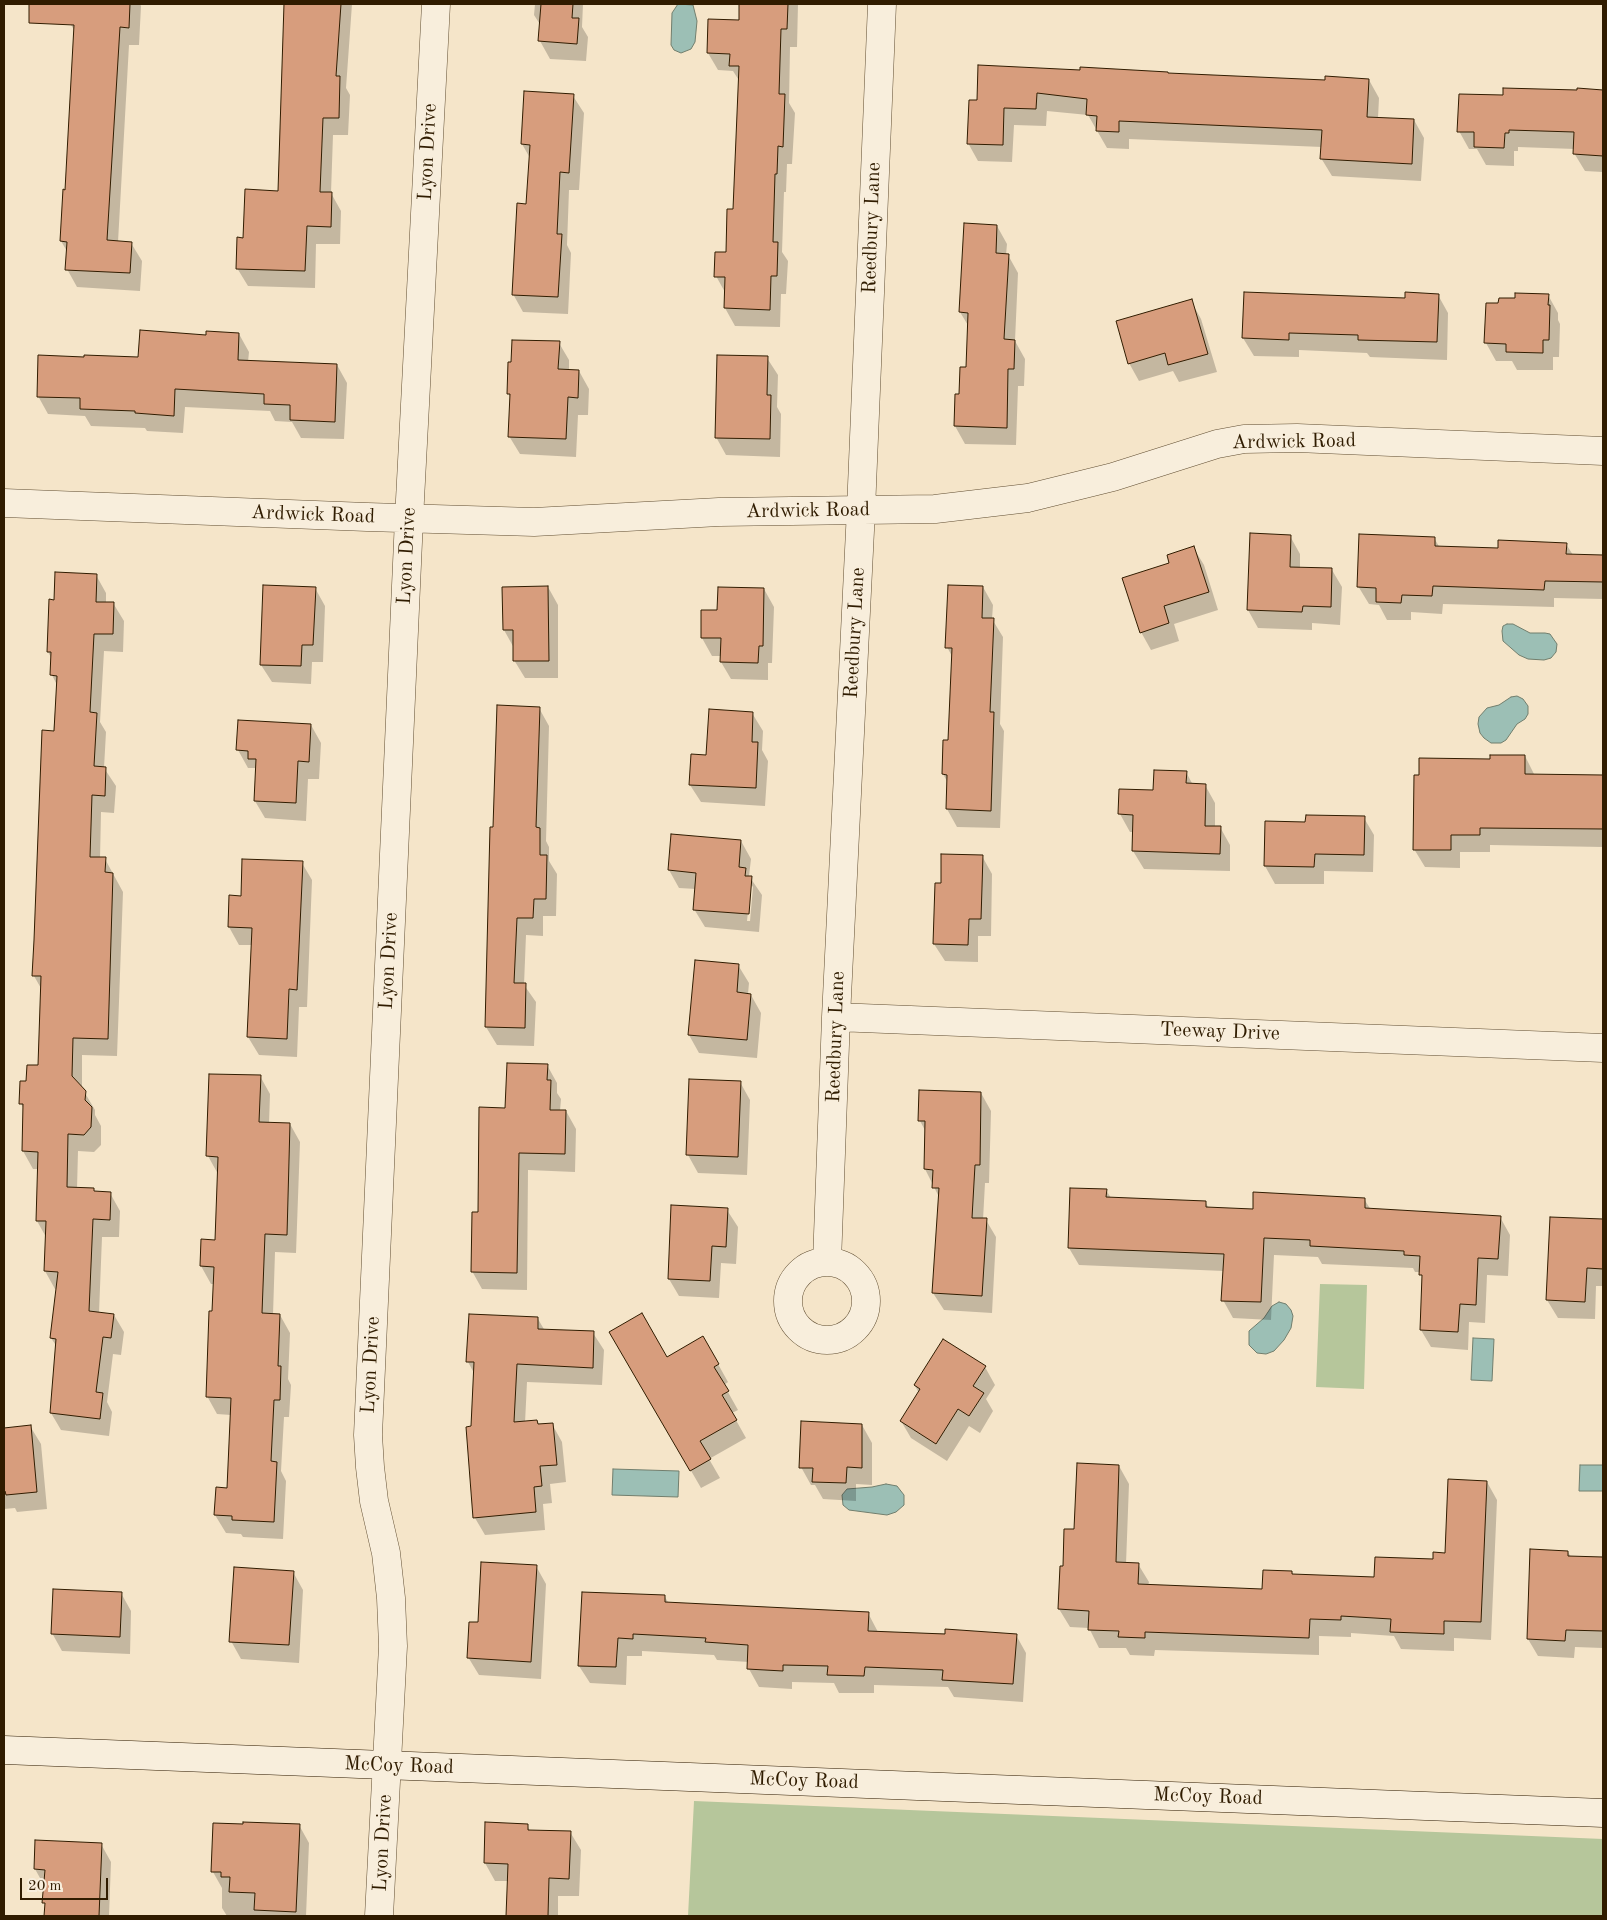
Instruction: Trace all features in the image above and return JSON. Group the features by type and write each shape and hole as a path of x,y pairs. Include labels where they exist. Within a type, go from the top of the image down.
{"street":[{"name":"Lyon Drive","path":"379,1916 393,1646 391,1598 386,1553 374,1501 368,1435 409,519 436,4"},
{"name":"Reedbury Lane","path":"828,1262 836,1017 861,510 882,4"},
{"name":"Ardwick Road","path":"4,503 534,522 720,512 935,510 1028,498 1114,477 1217,444 1244,439 1297,438 1603,451"},
{"name":"Teeway Drive","path":"836,1017 1603,1048"},
{"name":"McCoy Road","path":"4,1750 1603,1814"}],"green space":[{"path":"1320,1284 1367,1285 1364,1389 1316,1387"},
{"path":"694,1801 1603,1839 1603,1916 688,1916"}],"water":[{"path":"678,4 693,5 697,21 695,42 691,49 681,53 674,50 671,45 672,13"},
{"path":"1513,624 1530,633 1550,634 1557,644 1556,652 1551,658 1544,660 1528,659 1519,655 1503,641 1503,626"},
{"path":"1517,696 1523,699 1528,706 1528,714 1525,719 1517,724 1506,740 1501,743 1491,743 1480,733 1479,717 1487,708 1499,705 1511,697"},
{"path":"1279,1302 1286,1304 1291,1310 1293,1316 1291,1328 1284,1340 1274,1351 1266,1354 1257,1353 1249,1345 1249,1331 1264,1318 1272,1306"},
{"path":"1473,1338 1494,1339 1492,1381 1471,1380"},
{"path":"1580,1465 1603,1465 1603,1491 1579,1491"},
{"path":"613,1469 679,1471 678,1497 612,1495"},
{"path":"886,1484 897,1486 904,1495 904,1505 896,1512 887,1515 849,1510 843,1505 842,1495 847,1489"}],"building":[{"path":"29,4 130,4 129,28 120,27 107,240 132,242 130,273 65,270 67,242 60,241 63,189 65,190 74,25 29,23"},
{"path":"284,4 341,4 336,76 340,76 339,118 323,118 320,192 332,192 331,227 307,226 305,271 236,269 237,237 243,238 245,189 278,191"},
{"path":"541,4 573,4 572,18 579,18 577,44 538,41"},
{"path":"739,4 788,4 787,29 781,29 779,94 785,94 783,147 778,146 777,174 775,174 773,242 778,242 777,276 771,276 770,310 724,308 725,277 714,277 715,252 726,252 727,209 733,209 739,66 729,66 730,54 707,53 708,19 739,20"},
{"path":"978,65 1080,70 1080,67 1325,80 1325,76 1369,79 1367,117 1414,119 1412,164 1320,159 1322,130 1119,121 1119,132 1096,131 1097,116 1086,115 1087,99 1037,93 1036,109 1004,108 1003,145 967,144 969,100 977,100"},
{"path":"1503,88 1603,90 1603,156 1573,154 1574,132 1509,130 1509,133 1505,133 1504,148 1474,147 1474,132 1457,132 1459,94 1503,95"},
{"path":"524,91 574,94 569,173 560,172 557,234 562,234 558,297 512,295 517,203 526,204 530,145 521,144"},
{"path":"964,223 997,225 996,253 1009,254 1004,339 1015,340 1014,369 1008,369 1007,428 954,426 955,394 959,394 960,367 966,367 968,313 959,312"},
{"path":"1244,292 1405,298 1405,292 1439,294 1437,342 1358,340 1358,335 1289,333 1289,340 1242,338"},
{"path":"1515,293 1549,294 1549,340 1543,340 1543,353 1506,352 1506,344 1484,343 1486,303 1498,303 1499,298 1515,298"},
{"path":"1192,299 1208,354 1168,365 1165,353 1128,364 1116,321"},
{"path":"140,330 206,335 206,331 239,333 238,360 337,364 335,422 290,420 290,405 264,404 264,394 175,389 174,416 135,413 135,411 80,409 80,398 37,397 38,355 138,357"},
{"path":"512,340 560,341 558,369 579,370 578,398 568,397 566,439 508,437 510,394 507,394 508,362 511,362"},
{"path":"717,355 768,356 767,395 771,395 770,439 715,438"},
{"path":"1250,533 1291,535 1290,567 1332,568 1331,607 1303,606 1302,612 1247,610"},
{"path":"1359,534 1435,537 1435,546 1498,548 1498,540 1567,543 1566,554 1603,555 1603,582 1545,581 1544,590 1433,586 1432,596 1402,595 1401,603 1376,602 1376,588 1357,587"},
{"path":"1194,546 1209,592 1164,606 1169,623 1140,633 1122,578 1169,563 1167,555"},
{"path":"55,572 97,574 96,602 114,602 113,634 94,634 90,712 97,713 94,766 106,767 105,796 92,795 90,857 106,857 105,872 113,873 108,1039 73,1038 72,1076 86,1091 85,1100 92,1107 91,1127 84,1135 68,1134 67,1187 94,1188 94,1191 111,1192 110,1220 93,1219 89,1311 114,1314 111,1338 103,1337 96,1392 103,1393 100,1419 50,1413 56,1339 50,1338 58,1272 44,1271 46,1221 36,1221 38,1152 22,1151 23,1104 19,1104 20,1081 26,1081 27,1065 38,1065 41,976 32,976 42,730 54,731 57,676 50,675 51,652 47,652 49,599 54,600"},
{"path":"263,585 316,587 313,645 302,645 301,666 260,665"},
{"path":"948,585 983,586 982,618 994,618 990,712 994,712 991,811 946,809 947,775 942,774 943,740 948,740 952,648 945,648"},
{"path":"548,586 549,661 513,661 513,630 503,630 502,587"},
{"path":"718,587 764,588 763,646 759,646 758,663 720,662 721,638 701,638 701,610 717,610"},
{"path":"497,705 540,707 536,827 540,828 540,855 547,855 546,899 534,899 533,918 517,918 514,983 526,983 525,1028 485,1027 490,827 493,827"},
{"path":"709,709 753,712 752,742 758,742 756,788 689,785 691,754 706,755"},
{"path":"238,720 311,724 309,762 298,761 296,803 254,801 256,759 248,759 248,751 236,750"},
{"path":"1490,755 1525,755 1525,774 1603,775 1603,829 1480,828 1480,835 1451,835 1451,850 1413,850 1414,775 1419,775 1419,758 1490,759"},
{"path":"1154,770 1187,771 1186,783 1206,784 1205,826 1221,826 1220,854 1132,851 1133,815 1118,814 1119,789 1153,790"},
{"path":"1306,815 1365,816 1364,855 1315,854 1314,867 1264,866 1265,821 1305,822"},
{"path":"671,834 741,840 739,867 746,868 745,876 752,876 749,914 693,910 696,873 668,870"},
{"path":"941,854 983,855 981,919 969,919 968,945 933,944 935,883 941,883"},
{"path":"242,859 303,861 297,990 289,989 287,1039 247,1037 252,928 228,927 229,895 241,896"},
{"path":"695,960 739,964 737,992 751,994 747,1040 688,1035"},
{"path":"507,1063 548,1064 547,1080 551,1080 550,1110 566,1110 565,1154 519,1153 517,1273 471,1272 472,1212 478,1212 479,1107 505,1108"},
{"path":"209,1074 261,1075 259,1122 290,1123 287,1235 265,1234 262,1313 280,1314 278,1366 281,1366 280,1400 274,1400 271,1461 277,1462 274,1522 232,1520 232,1516 214,1515 216,1487 227,1488 231,1398 206,1397 209,1311 212,1311 214,1267 200,1266 201,1239 215,1240 218,1157 206,1156"},
{"path":"689,1079 741,1081 738,1157 686,1155"},
{"path":"919,1090 981,1092 980,1165 975,1165 972,1218 987,1218 982,1296 932,1293 939,1188 932,1188 933,1170 924,1169 925,1121 918,1121"},
{"path":"1070,1188 1107,1189 1106,1197 1206,1201 1206,1207 1253,1209 1253,1192 1365,1198 1365,1208 1501,1216 1498,1259 1478,1258 1476,1305 1460,1304 1458,1332 1420,1330 1422,1275 1419,1275 1420,1256 1404,1255 1404,1251 1310,1246 1310,1240 1264,1238 1261,1302 1221,1301 1224,1254 1068,1248"},
{"path":"671,1205 728,1208 726,1247 712,1246 710,1281 668,1279"},
{"path":"1550,1217 1603,1219 1603,1269 1587,1268 1585,1302 1546,1300"},
{"path":"642,1313 667,1357 703,1336 719,1364 714,1367 729,1391 722,1395 737,1420 700,1441 711,1459 690,1471 609,1332"},
{"path":"469,1314 538,1317 538,1329 594,1331 593,1368 517,1364 514,1422 537,1420 538,1424 553,1423 557,1465 540,1466 542,1486 534,1487 536,1512 473,1518 466,1427 471,1426 474,1362 466,1362"},
{"path":"943,1339 986,1366 973,1386 984,1393 969,1416 958,1409 936,1444 900,1421 920,1389 914,1385"},
{"path":"801,1421 862,1424 862,1468 847,1467 846,1483 812,1482 813,1468 799,1468"},
{"path":"31,1425 37,1492 6,1495 4,1491 4,1428"},
{"path":"1077,1463 1119,1465 1116,1562 1139,1563 1138,1584 1262,1589 1263,1570 1292,1571 1292,1574 1374,1577 1375,1557 1433,1559 1433,1552 1445,1553 1448,1479 1487,1481 1481,1622 1444,1621 1444,1634 1390,1632 1391,1619 1341,1616 1341,1620 1310,1619 1309,1638 1145,1632 1145,1638 1118,1637 1119,1631 1088,1630 1089,1611 1058,1609 1060,1566 1063,1566 1064,1529 1074,1529"},
{"path":"1530,1549 1568,1551 1568,1556 1603,1557 1603,1631 1566,1630 1565,1641 1527,1639"},
{"path":"481,1562 537,1565 531,1662 467,1658 469,1622 478,1622"},
{"path":"234,1567 294,1571 289,1645 229,1642"},
{"path":"53,1589 122,1592 120,1637 51,1634"},
{"path":"582,1592 665,1595 665,1602 869,1612 868,1631 945,1634 945,1629 1017,1634 1013,1684 942,1680 943,1670 865,1667 864,1676 827,1675 828,1666 783,1665 783,1671 747,1669 748,1645 705,1642 706,1638 633,1634 633,1639 618,1638 616,1667 578,1666"},
{"path":"243,1822 300,1824 296,1912 254,1910 255,1893 229,1892 230,1877 221,1877 221,1872 211,1872 213,1823 243,1824"},
{"path":"485,1822 528,1824 528,1830 571,1831 569,1879 549,1878 548,1916 506,1916 508,1864 484,1863"},
{"path":"35,1840 102,1843 99,1916 44,1916 45,1903 42,1903 45,1870 34,1869"}]}
